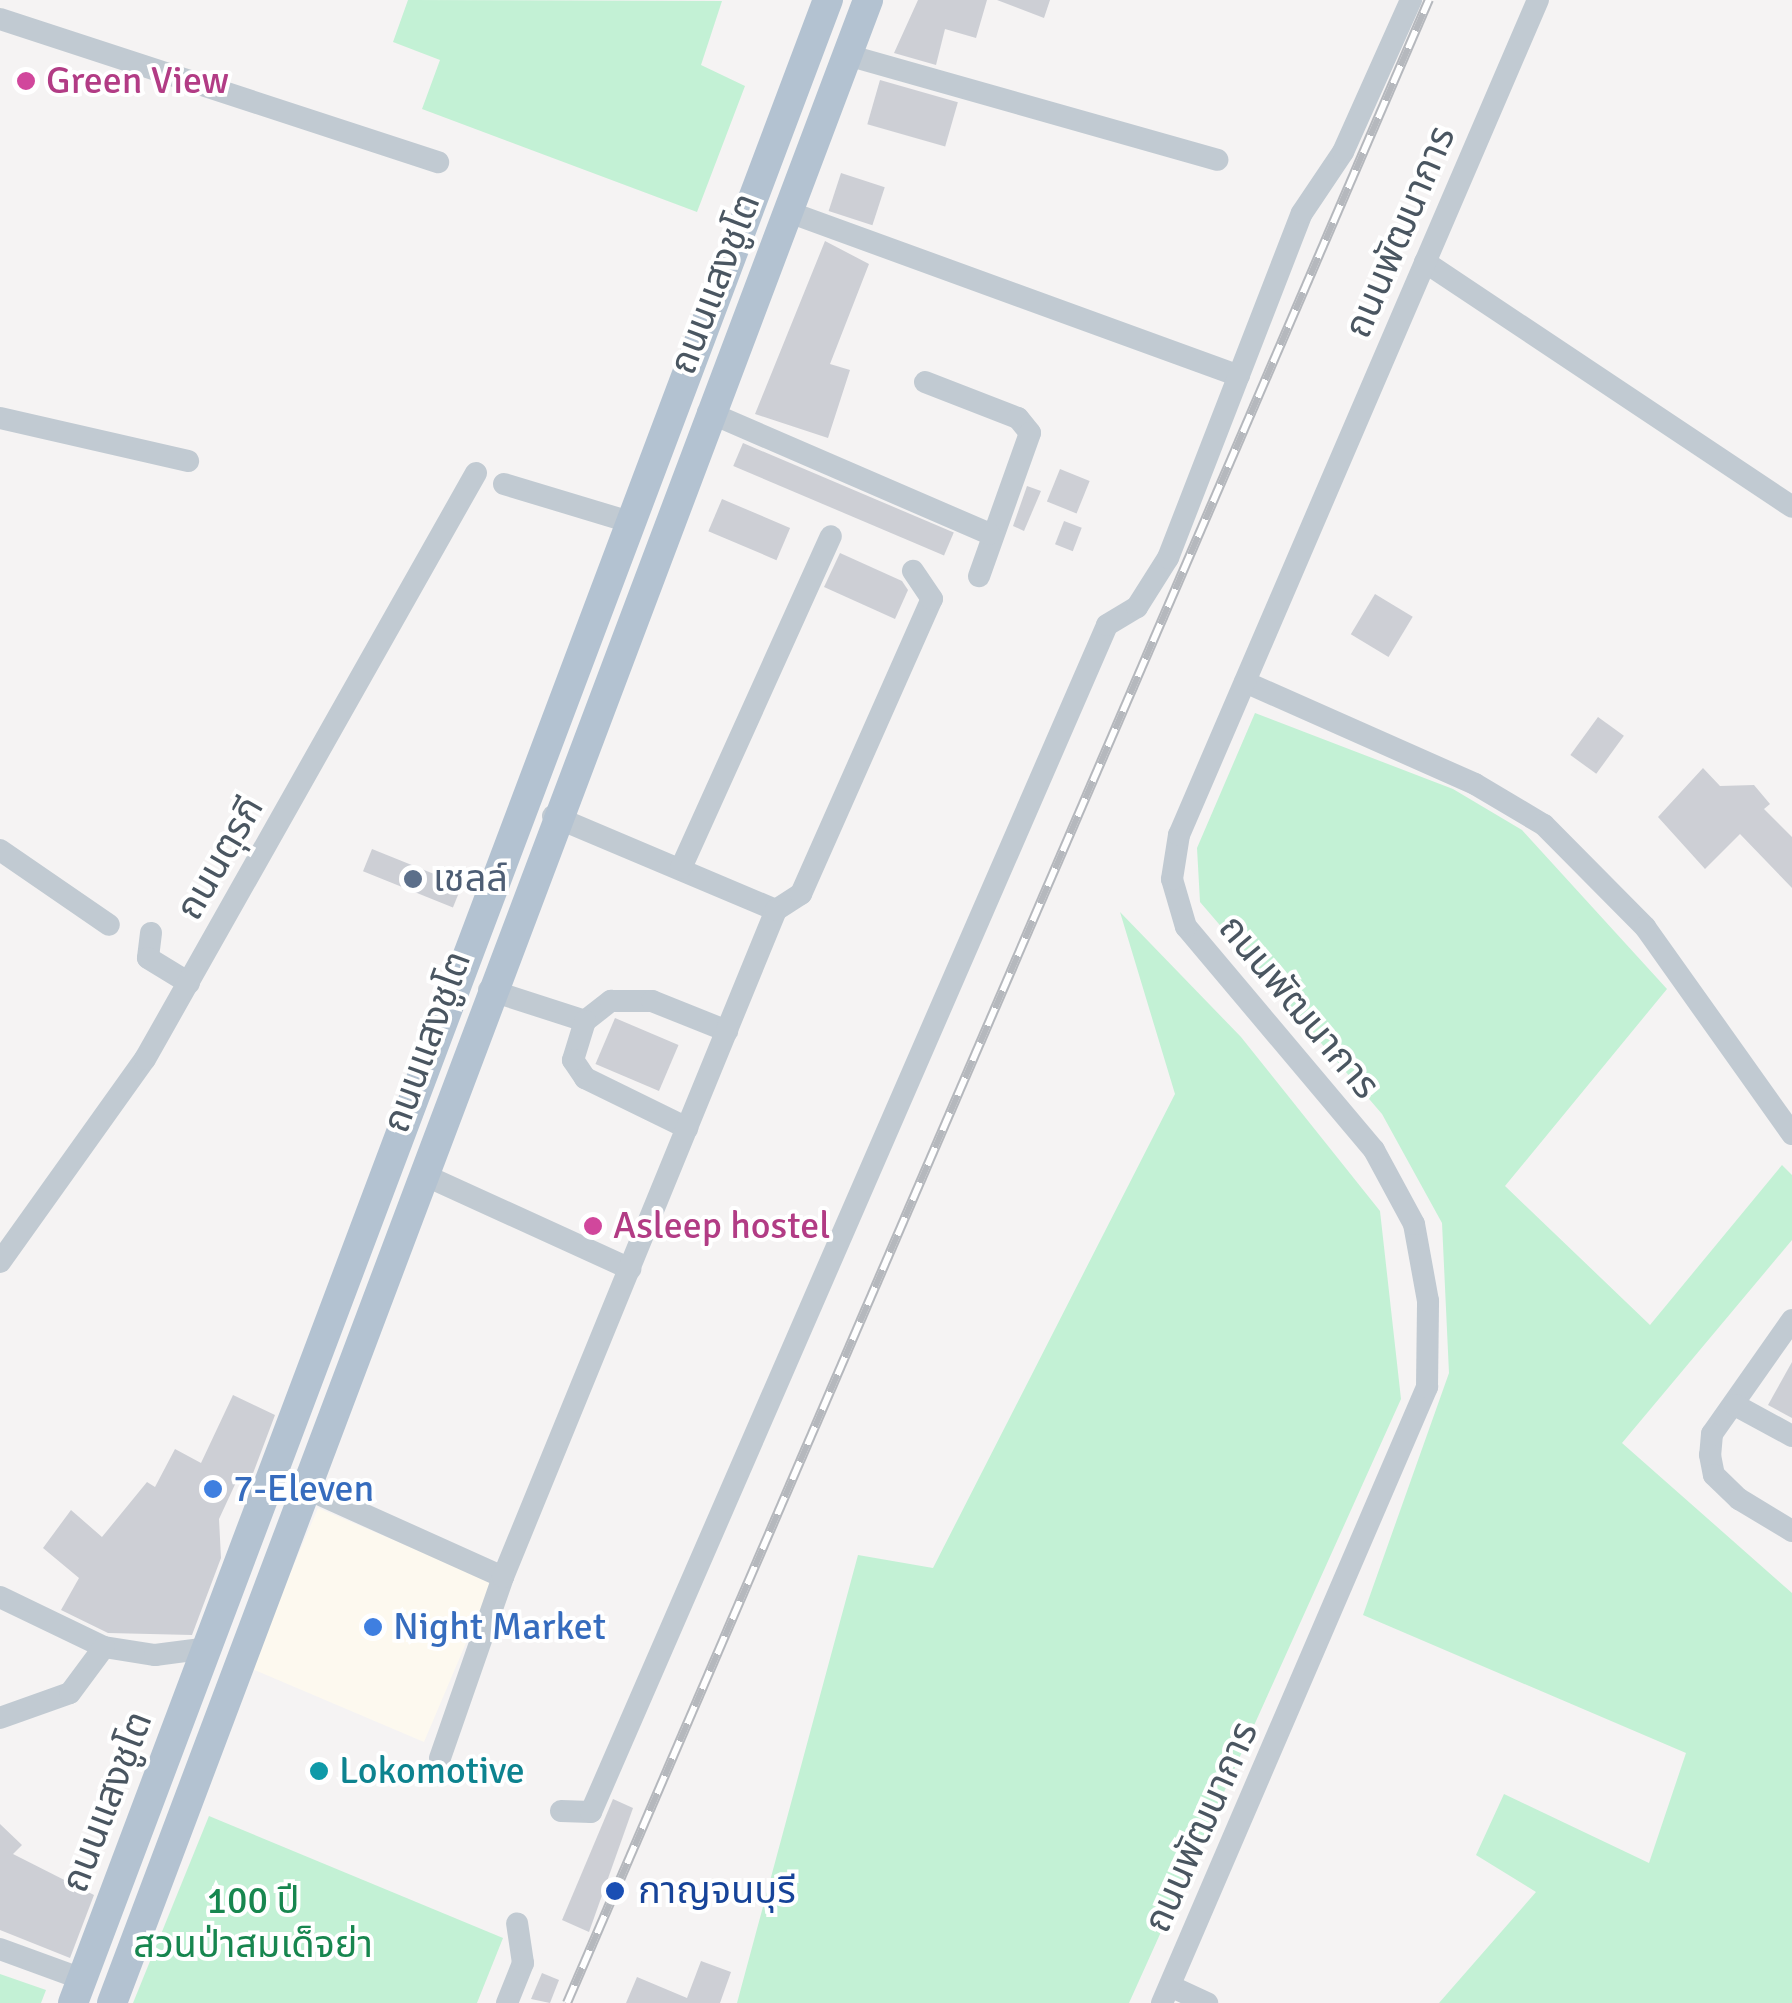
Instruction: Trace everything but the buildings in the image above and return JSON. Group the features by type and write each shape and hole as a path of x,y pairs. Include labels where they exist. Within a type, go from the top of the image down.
{"main road":[{"name":"ถนนแสงชูโต","path":"77,1991 828,0"},
{"name":"ถนนแสงชูโต","path":"114,1997 552,816 868,0"},
{"path":"713,306 744,318"},
{"path":"526,799 552,816"},
{"path":"422,1082 450,1095"},
{"path":"77,1991 114,1997"}],"street":[{"path":"561,1811 591,1812 1107,625 1137,607 1168,558 1302,213 1343,152 1411,0"},
{"name":"ถนนพัฒนาการ","path":"1166,1994 1427,1387 1428,1301 1414,1224 1374,1150 1213,969 1186,926 1172,879 1180,835 1538,0"},
{"path":"0,19 438,162"},
{"path":"847,55 1217,160"},
{"path":"786,211 1239,376"},
{"path":"1425,262 1792,506"},
{"path":"925,382 1028,426 979,576"},
{"path":"708,412 990,534"},
{"path":"0,418 188,461"},
{"name":"ถนนตุรกี","path":"0,1262 189,982 476,472"},
{"path":"504,484 630,522"},
{"path":"680,868 831,536"},
{"path":"440,1758 503,1577 776,910 800,894 932,599 913,571"},
{"path":"1245,682 1475,784 1544,826 1645,927 1792,1134"},
{"path":"552,816 776,910"},
{"path":"0,850 109,925"},
{"path":"152,933 148,958 189,982"},
{"path":"488,990 585,1021 630,998 727,1031"},
{"path":"585,1021 573,1060 585,1078 688,1128"},
{"path":"422,1174 630,1269"},
{"path":"1792,1320 1712,1434 1714,1475 1792,1531"},
{"path":"1735,1405 1792,1436"},
{"path":"305,1488 503,1577"},
{"path":"0,1597 104,1647 155,1655 208,1648"},
{"path":"0,1718 70,1693 104,1647"},
{"path":"506,2003 523,1963 518,1923"},
{"path":"0,1949 77,1991"},
{"path":"1166,1994 1208,2003"}],"shaded area":[{"name":"Night Market","path":"318,1508 492,1582 424,1742 250,1668"}],"green space":[{"path":"408,0 722,1 701,65 745,86 697,212 422,109 440,60 393,42"},
{"path":"1255,713 1453,789 1522,830 1667,989 1505,1186 1650,1325 1782,1165 1792,1175 1792,1240 1622,1443 1792,1593 1792,2003 1439,2003 1536,1892 1476,1855 1504,1794 1649,1863 1686,1753 1363,1615 1449,1373 1442,1223 1382,1114 1200,902 1197,848"},
{"path":"1120,912 1241,1037 1380,1211 1401,1399 1129,2003 737,2003 858,1555 933,1568 1175,1094"},
{"name":"100 ปี สวนป่าสมเด็จย่า","path":"209,1816 503,1938 477,2003 133,2003"},
{"path":"0,1974 46,1990 41,2003 0,2003"}],"railway":[{"path":"567,2003 1429,0"}],"place":[{"name":"Green View","path":"26,81"},
{"name":"เชลล์","path":"413,879"},
{"name":"Asleep hostel","path":"593,1226"},
{"name":"7-Eleven","path":"213,1489"},
{"name":"Night Market","path":"373,1627"},
{"name":"Lokomotive","path":"319,1771"},
{"name":"กาญจนบุรี","path":"615,1891"}]}
